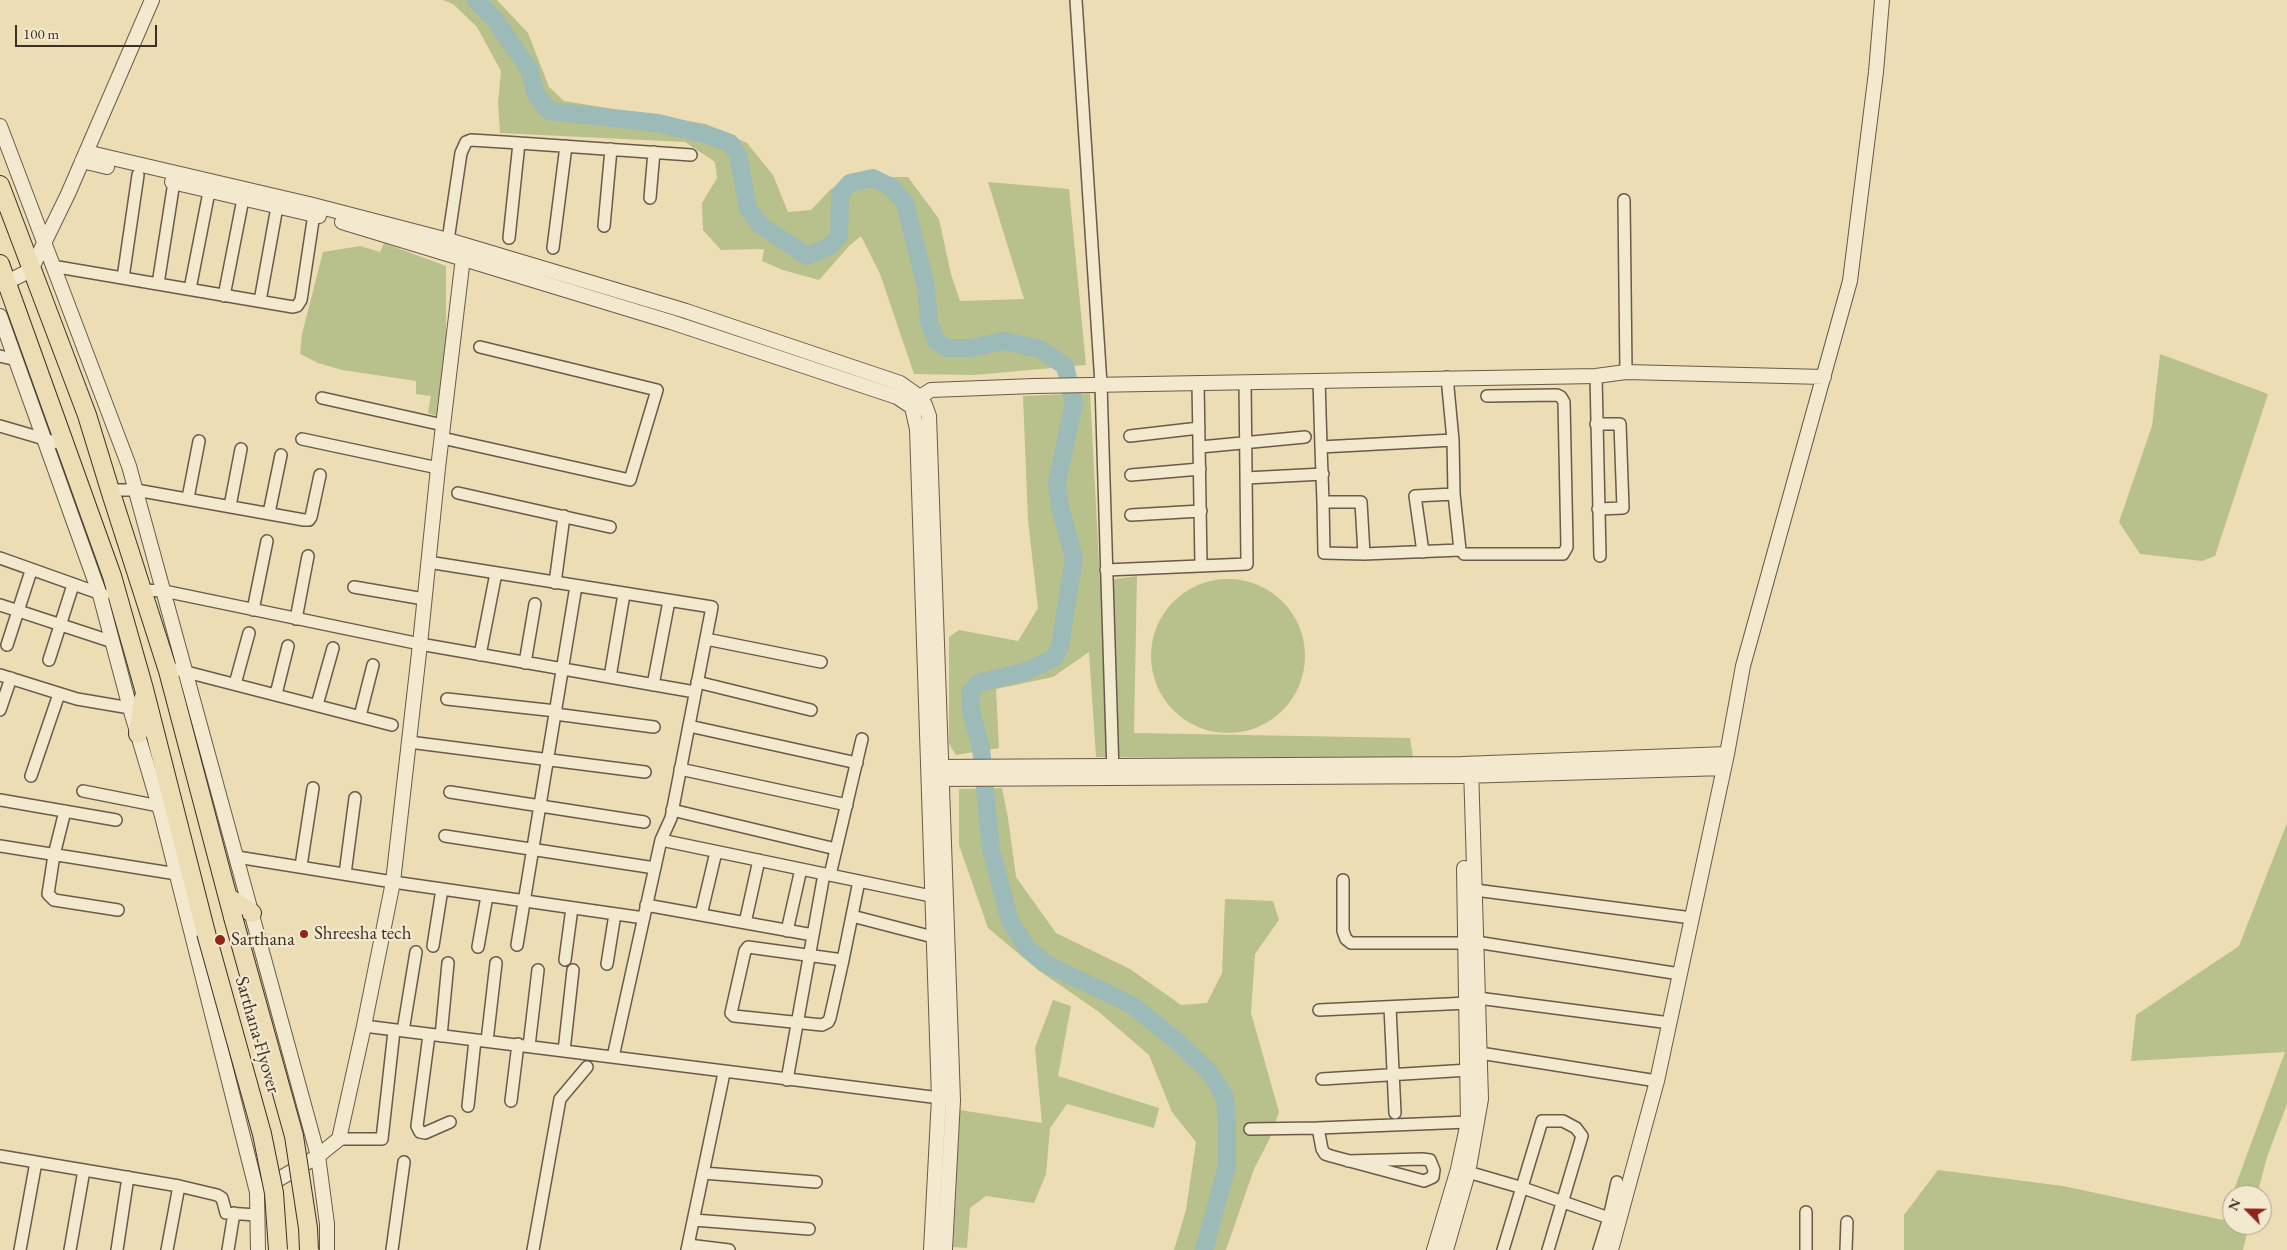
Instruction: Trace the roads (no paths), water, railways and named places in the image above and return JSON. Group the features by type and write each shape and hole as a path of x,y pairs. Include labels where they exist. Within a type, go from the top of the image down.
{"main road":[{"name":"Sarthana Flyover","path":"0,185 87,415 167,667 233,918 294,1136 308,1228 309,1250"},
{"name":"Sarthana Flyover","path":"0,264 65,444 109,594 144,689 206,933 262,1134 274,1194 278,1250"},
{"path":"138,734 144,689"},
{"path":"228,897 252,913"}],"street":[{"path":"7,282 31,270 84,157 152,0"},
{"path":"1076,0 1106,570 1113,772"},
{"path":"1611,1250 1657,1081 1727,754 1742,666 1850,281 1876,72 1882,0"},
{"path":"0,126 129,466 136,490 318,1156 327,1224 327,1250"},
{"path":"448,246 463,146 471,140 691,155"},
{"path":"509,238 519,143"},
{"path":"554,248 566,146"},
{"path":"604,226 611,149"},
{"path":"650,198 654,152"},
{"path":"84,157 138,174 209,192 314,214 448,246"},
{"path":"84,157 310,204 448,246 671,322 916,402"},
{"path":"123,278 138,174"},
{"path":"158,284 174,182"},
{"path":"190,289 209,192"},
{"path":"224,296 243,199"},
{"path":"1624,200 1626,372"},
{"path":"260,302 277,207"},
{"path":"52,266 293,307 299,303 314,214"},
{"path":"257,1192 318,1156 339,1138 364,1026 393,882 438,468 464,252"},
{"path":"0,316 45,438 109,594 113,642 177,874 257,1192 258,1250"},
{"path":"322,398 443,432 630,480 657,390 480,347"},
{"path":"0,356 17,360"},
{"path":"916,402 930,390 1095,384 1596,376 1626,372 1824,377"},
{"path":"1596,376 1600,556"},
{"path":"1319,380 1324,553 1364,554 1460,550 1454,494 1453,440 1447,377"},
{"path":"1510,396 1511,377"},
{"path":"1198,382 1201,566"},
{"path":"1106,570 1247,564 1245,382"},
{"path":"1464,554 1563,554 1566,552 1564,402 1561,396 1488,396"},
{"path":"916,402 934,773 953,1100 945,1250"},
{"path":"1596,424 1620,424 1623,508 1598,509"},
{"path":"0,426 65,444"},
{"path":"1130,436 1199,428"},
{"path":"1200,447 1305,437"},
{"path":"302,440 438,468"},
{"path":"1322,447 1453,440"},
{"path":"188,498 200,441"},
{"path":"230,506 241,448"},
{"path":"269,514 281,455"},
{"path":"1131,475 1200,469"},
{"path":"1246,478 1323,474"},
{"path":"110,490 136,490 309,520 320,475"},
{"path":"458,493 610,527"},
{"path":"1423,552 1415,496 1454,494"},
{"path":"1323,502 1361,502 1364,554"},
{"path":"1131,515 1201,512"},
{"path":"555,583 564,516"},
{"path":"253,610 267,541"},
{"path":"296,619 308,556"},
{"path":"0,558 73,585 109,594"},
{"path":"428,562 712,607 672,810 661,840 613,1057"},
{"path":"7,645 31,571"},
{"path":"480,655 496,573"},
{"path":"49,660 73,585"},
{"path":"517,945 576,586"},
{"path":"354,587 424,599"},
{"path":"142,590 164,591 480,655 653,685 696,687 811,710"},
{"path":"610,677 624,594"},
{"path":"653,685 668,600"},
{"path":"525,663 535,604"},
{"path":"0,605 61,623 113,642"},
{"path":"235,684 249,633"},
{"path":"706,639 821,662"},
{"path":"276,694 288,646"},
{"path":"317,705 333,648"},
{"path":"360,716 373,665"},
{"path":"167,667 392,725"},
{"path":"0,710 6,677 59,694 130,708"},
{"path":"31,776 59,694"},
{"path":"447,699 555,712 654,727"},
{"path":"689,726 857,763"},
{"path":"787,1080 813,935 862,739"},
{"path":"409,742 548,758 645,772"},
{"path":"1467,770 1727,754"},
{"path":"934,773 1724,768"},
{"path":"680,769 847,805"},
{"path":"1467,770 1475,890 1471,943"},
{"path":"1467,770 1473,1001 1469,1070 1472,1115"},
{"path":"931,1250 939,1098 931,896 934,773"},
{"path":"301,866 313,788"},
{"path":"83,791 159,806"},
{"path":"450,792 644,822"},
{"path":"345,874 355,798"},
{"path":"0,800 116,820"},
{"path":"672,810 836,849"},
{"path":"65,811 54,855 48,894 50,898 118,910"},
{"path":"446,836 655,868"},
{"path":"661,840 931,896"},
{"path":"0,846 177,874"},
{"path":"701,915 716,852"},
{"path":"237,857 442,890 644,918"},
{"path":"745,923 759,860"},
{"path":"787,930 801,869"},
{"path":"1343,880 1343,932 1346,939 1351,943 1471,943 1680,974"},
{"path":"843,960 750,947 746,949 731,1011 734,1016 822,1025 828,1022 843,960 859,881"},
{"path":"433,946 442,890"},
{"path":"1475,890 1692,918"},
{"path":"478,947 487,896"},
{"path":"646,905 813,935"},
{"path":"565,960 572,908"},
{"path":"607,964 616,914"},
{"path":"852,916 933,937"},
{"path":"339,1138 382,1139 399,1031 416,952"},
{"path":"487,1041 496,962"},
{"path":"441,1036 448,963"},
{"path":"511,1101 538,970"},
{"path":"564,1051 573,970"},
{"path":"1446,1250 1463,1171 1480,1053 1473,1001"},
{"path":"1319,1010 1473,1001 1670,1023"},
{"path":"1390,1007 1396,1113"},
{"path":"364,1026 524,1045 724,1073 953,1100"},
{"path":"429,1035 417,1126 420,1132 425,1133 450,1122"},
{"path":"468,1106 475,1040"},
{"path":"1480,1053 1657,1081"},
{"path":"534,1250 560,1099 588,1067"},
{"path":"1322,1079 1469,1070"},
{"path":"724,1073 688,1248 729,1250"},
{"path":"1250,1129 1318,1128 1472,1115"},
{"path":"1503,1250 1523,1188 1535,1138 1542,1122 1563,1121 1576,1128 1582,1136 1548,1250"},
{"path":"1318,1128 1325,1154 1348,1161 1424,1181 1433,1177 1434,1170 1430,1160 1348,1161"},
{"path":"0,1156 179,1186 220,1196 225,1212 257,1215"},
{"path":"20,1250 36,1162"},
{"path":"392,1250 404,1162"},
{"path":"70,1250 84,1170"},
{"path":"1463,1171 1523,1188 1609,1218"},
{"path":"1434,1250 1463,1171"},
{"path":"703,1173 816,1182"},
{"path":"117,1250 128,1177"},
{"path":"1600,1250 1617,1182"},
{"path":"168,1250 179,1186"},
{"path":"1806,1212 1806,1250"},
{"path":"228,1250 234,1214"},
{"path":"694,1220 809,1229"},
{"path":"1846,1250 1847,1222"}],"waterway":[{"path":"476,0 495,20 529,69 536,95 549,111 658,123 711,136 730,143 738,155 748,208 760,225 807,256 829,247 839,236 840,194 850,183 873,178 891,187 905,203 926,287 929,322 936,341 948,348 971,348 1003,341 1040,349 1065,366 1074,403 1057,482 1060,507 1074,558 1060,646 1054,658 1027,671 978,683 970,693 971,711 981,748 991,850 1010,921 1027,948 1046,964 1132,1005 1177,1041 1209,1072 1225,1097 1227,1166 1204,1250"}],"place":[{"name":"Shreesha tech","path":"304,934"},
{"name":"Sarthana","path":"220,940"}]}
